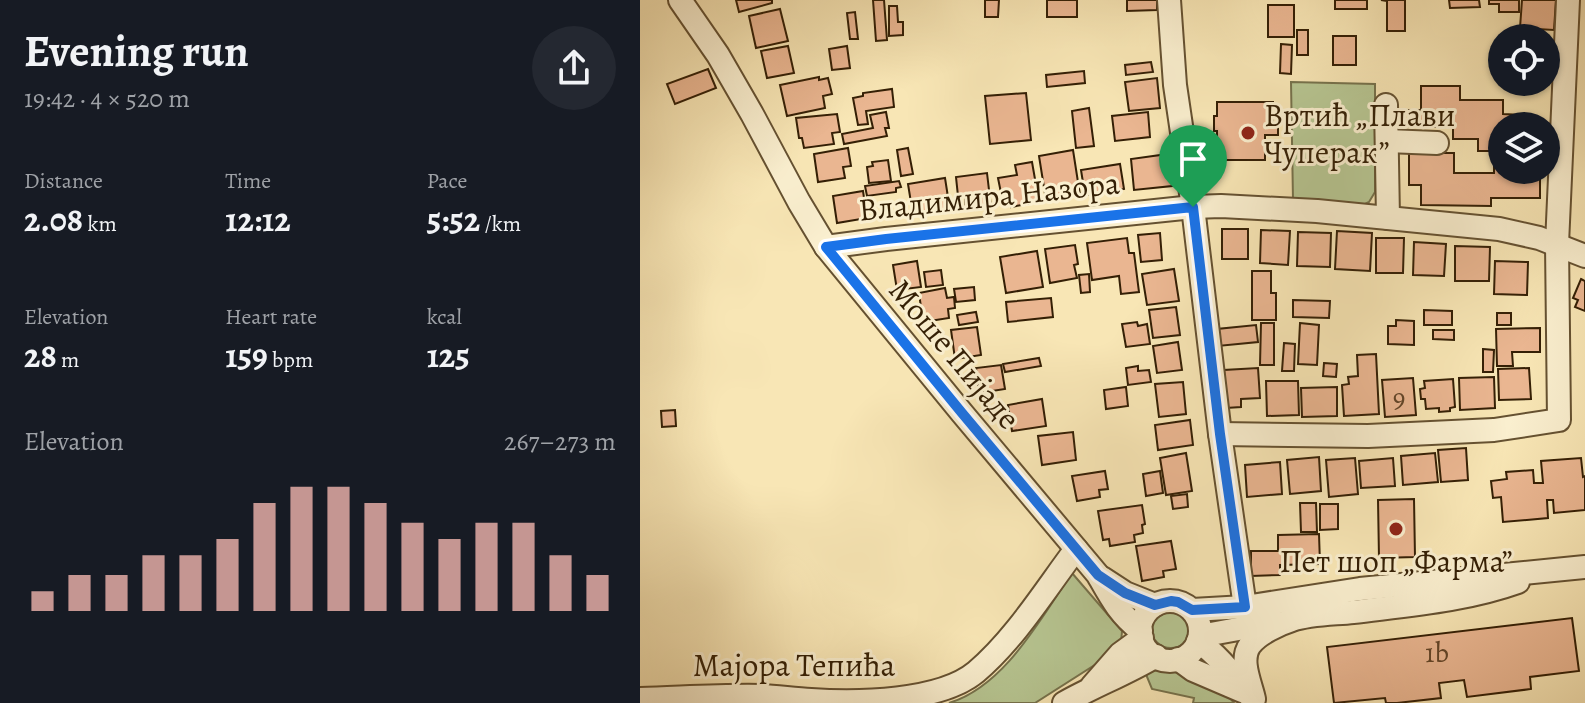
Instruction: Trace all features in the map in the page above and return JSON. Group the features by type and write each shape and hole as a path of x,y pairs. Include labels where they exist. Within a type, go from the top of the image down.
{"street":[{"name":"Моше Пијаде","path":"680,0 718,55 826,247 1098,575 1125,619 1154,646 1193,670 1253,698"},
{"path":"1169,0 1175,85 1245,607"},
{"path":"1220,434 1368,436 1494,430 1559,420 1557,244 1568,0"},
{"path":"1386,105 1388,218"},
{"path":"1387,141 1437,143"},
{"name":"Владимира Назора","path":"826,247 1193,207 1264,208 1499,229 1539,238 1585,256"},
{"name":"Мајора Тепића","path":"640,699 762,696 815,701 871,700 907,697 955,686 995,654 1076,549"},
{"path":"1192,610 1245,607 1360,589 1585,567"},
{"path":"1199,638 1293,620 1466,597 1553,570"},
{"name":"Моше Пијаде","path":"1098,575 1125,593 1155,605"},
{"path":"1171,601 1192,610 1200,626 1199,638 1191,652 1154,646 1145,616 1155,605 1171,601"},
{"path":"1253,698 1245,661 1247,650 1261,636 1293,620"},
{"path":"1199,638 1253,698"},
{"path":"1064,703 1122,675 1154,646"}],"green space":[{"path":"1291,82 1375,84 1375,192 1369,202 1359,207 1293,200"},
{"path":"1072,573 1122,631 1121,643 1115,652 1035,703 949,703 969,694 1004,667 1034,630"},
{"path":"1171,608 1185,614 1191,628 1185,642 1171,648 1157,642 1151,628 1157,614"},
{"path":"1163,668 1180,671 1226,693 1234,703 1193,703 1194,698 1152,689 1145,672"}],"building":[{"path":"736,0 772,0 772,3 739,12"},
{"path":"873,0 884,0 887,40 876,41"},
{"path":"985,0 999,0 998,17 985,17"},
{"path":"1047,0 1077,0 1077,17 1047,17"},
{"path":"1127,0 1157,0 1157,10 1127,11"},
{"path":"1335,0 1367,0 1367,9 1335,9"},
{"path":"1381,0 1405,0 1405,31 1387,31 1387,1"},
{"path":"1449,0 1479,0 1480,7 1450,8"},
{"path":"1489,0 1519,0 1519,12 1499,12 1499,4 1489,4"},
{"path":"1522,0 1556,0 1554,24 1520,24"},
{"path":"1268,5 1294,5 1294,37 1268,37"},
{"path":"889,6 897,6 898,22 903,22 903,35 889,36"},
{"path":"780,9 788,41 756,48 749,16"},
{"path":"855,12 858,39 850,39 847,13"},
{"path":"1297,30 1308,30 1308,55 1297,55"},
{"path":"1333,36 1356,36 1356,65 1333,65"},
{"path":"1281,44 1292,45 1291,74 1280,73"},
{"path":"788,46 794,73 767,78 761,51"},
{"path":"847,46 850,68 832,70 829,49"},
{"path":"1151,62 1153,72 1126,75 1125,65"},
{"path":"708,69 716,88 675,104 667,84"},
{"path":"1084,71 1085,83 1047,87 1046,75"},
{"path":"819,77 819,80 828,78 832,94 823,96 825,108 787,116 780,85"},
{"path":"1157,78 1160,108 1129,111 1125,82"},
{"path":"1421,86 1460,86 1460,100 1503,100 1503,112 1488,112 1488,151 1478,151 1478,139 1453,139 1453,127 1409,127 1409,110 1421,110"},
{"path":"892,89 894,107 866,111 868,124 858,125 853,98 863,96 863,93"},
{"path":"1026,93 1031,140 990,144 985,96"},
{"name":"Вртић „Плави Чуперак”","path":"1217,102 1273,102 1273,124 1278,124 1278,135 1265,135 1265,160 1217,160 1214,116 1217,116"},
{"path":"1089,108 1094,146 1076,148 1072,111"},
{"path":"886,112 887,136 844,144 842,134 873,128 870,115"},
{"path":"1148,112 1150,137 1115,141 1112,116"},
{"path":"837,114 840,132 832,133 834,144 804,148 796,118"},
{"path":"848,148 851,166 843,167 845,178 818,182 814,154"},
{"path":"908,148 913,174 901,176 897,150"},
{"path":"1073,150 1080,195 1046,200 1039,156"},
{"path":"1409,153 1454,153 1454,173 1488,173 1488,184 1540,184 1540,198 1491,198 1491,206 1421,205 1421,185 1409,185"},
{"path":"1168,154 1172,186 1134,190 1131,159"},
{"path":"888,160 891,181 869,183 867,167 873,166 872,162"},
{"path":"1032,162 1039,202 1011,207 1010,202 1003,203 998,178 1017,175 1015,165"},
{"path":"1120,164 1124,189 1085,195 1081,170"},
{"path":"987,173 991,207 966,210 965,195 958,196 956,177"},
{"path":"945,178 950,210 913,215 908,184"},
{"path":"899,181 901,187 896,188 896,192 867,196 865,186"},
{"path":"863,191 867,218 837,223 833,196"},
{"path":"1222,229 1248,229 1248,259 1222,259"},
{"path":"1261,230 1290,231 1288,265 1260,263"},
{"path":"1337,231 1372,233 1370,271 1335,269"},
{"path":"1298,232 1331,233 1330,267 1297,266"},
{"path":"1160,233 1162,260 1141,262 1138,235"},
{"path":"1127,238 1129,253 1134,253 1139,292 1121,294 1119,276 1092,280 1087,243"},
{"path":"1376,238 1404,238 1403,273 1376,273"},
{"path":"1414,242 1446,244 1444,276 1413,275"},
{"path":"1075,245 1077,278 1050,283 1045,249"},
{"path":"1455,246 1490,247 1489,281 1455,281"},
{"path":"1037,251 1043,287 1006,293 1000,257"},
{"path":"917,261 921,287 897,290 893,265"},
{"path":"1495,261 1528,262 1527,295 1494,294"},
{"path":"1174,269 1179,301 1147,305 1142,274"},
{"path":"941,270 943,285 926,287 924,272"},
{"path":"1252,271 1271,271 1271,293 1276,293 1276,320 1252,320"},
{"path":"1089,274 1090,292 1081,293 1079,275"},
{"path":"1581,279 1585,281 1585,311 1575,307 1578,300 1573,298"},
{"path":"974,287 975,300 956,302 954,289"},
{"path":"945,288 947,298 954,297 955,308 948,309 949,318 923,322 919,293"},
{"path":"1051,298 1053,317 1008,322 1006,302"},
{"path":"1293,300 1330,301 1329,318 1293,317"},
{"path":"1176,307 1180,335 1153,338 1149,310"},
{"path":"1424,310 1452,311 1452,325 1424,325"},
{"path":"976,312 978,322 959,325 957,315"},
{"path":"1497,313 1511,313 1511,325 1497,325"},
{"path":"1396,320 1414,321 1414,345 1388,344 1388,326 1396,326"},
{"path":"1137,322 1138,326 1147,324 1150,344 1126,347 1122,324"},
{"path":"1261,323 1274,323 1274,365 1260,365"},
{"path":"1300,323 1319,325 1317,365 1298,364"},
{"path":"1256,325 1258,342 1218,346 1217,329"},
{"path":"977,327 981,355 955,359 951,330"},
{"path":"1540,328 1540,352 1512,352 1513,366 1497,366 1496,329"},
{"path":"1433,330 1454,330 1454,340 1433,339"},
{"path":"1178,342 1182,370 1157,373 1153,346"},
{"path":"1284,343 1295,344 1294,371 1282,371"},
{"path":"1483,349 1494,350 1493,372 1483,372"},
{"path":"1376,354 1379,414 1344,416 1342,385 1349,384 1348,377 1358,376 1357,355"},
{"path":"1039,358 1041,366 1005,372 1003,364"},
{"path":"1324,363 1337,364 1336,377 1323,376"},
{"path":"1001,365 1005,389 979,393 976,368"},
{"path":"1138,366 1138,371 1149,370 1151,382 1128,385 1126,368"},
{"path":"1258,368 1260,398 1241,399 1241,407 1226,408 1224,370"},
{"path":"1529,368 1531,399 1499,400 1498,369"},
{"path":"1494,377 1495,408 1460,410 1459,378"},
{"path":"1413,378 1416,415 1385,417 1382,380"},
{"path":"1453,379 1455,407 1439,412 1439,408 1426,409 1420,389 1425,388 1424,381"},
{"path":"1266,381 1298,381 1299,415 1267,416"},
{"path":"1183,382 1186,414 1159,417 1155,384"},
{"path":"1126,387 1128,406 1106,409 1104,390"},
{"path":"1337,387 1337,416 1302,417 1301,388"},
{"path":"1042,399 1046,426 1012,431 1008,405"},
{"path":"675,410 676,426 662,427 661,411"},
{"path":"1190,420 1193,445 1158,450 1155,425"},
{"path":"1073,432 1076,460 1042,465 1038,436"},
{"path":"1466,448 1468,480 1441,482 1438,450"},
{"path":"1186,453 1192,491 1166,495 1160,458"},
{"path":"1435,453 1438,482 1403,485 1401,456"},
{"path":"1319,457 1321,491 1290,494 1287,460"},
{"path":"1355,458 1358,494 1329,497 1326,460"},
{"path":"1393,458 1395,486 1361,488 1359,461"},
{"path":"1581,458 1585,476 1585,510 1554,513 1553,500 1547,500 1548,518 1503,522 1501,497 1493,498 1491,481 1507,479 1506,472 1533,470 1534,483 1543,483 1541,461"},
{"path":"1280,462 1282,494 1247,497 1245,465"},
{"path":"1105,471 1108,489 1099,490 1100,497 1077,501 1072,476"},
{"path":"1160,471 1163,493 1146,496 1143,474"},
{"path":"1187,494 1188,507 1173,509 1171,496"},
{"name":"Пет шоп „Фарма”","path":"1414,499 1415,557 1379,558 1378,500"},
{"path":"1300,503 1316,503 1317,532 1301,532"},
{"path":"1320,504 1338,504 1338,529 1320,530"},
{"path":"1142,505 1145,524 1142,525 1143,533 1134,535 1135,542 1110,546 1109,539 1103,540 1098,511"},
{"path":"1319,534 1320,564 1280,565 1280,575 1251,576 1251,551 1278,551 1278,535"},
{"path":"1171,541 1176,569 1163,571 1164,577 1142,581 1136,546"},
{"path":"1572,618 1579,671 1530,677 1531,689 1467,697 1464,680 1439,683 1441,698 1397,703 1386,703 1385,698 1334,703 1327,647"}],"place":[{"name":"Вртић „Плави Чуперак”","path":"1248,133"},
{"name":"Пет шоп „Фарма”","path":"1396,529"}],"route":[{"path":"1193,207 1220,434 1245,607 1192,610 1171,601 1155,605 1125,593 1098,575 826,247 1193,207"}]}
